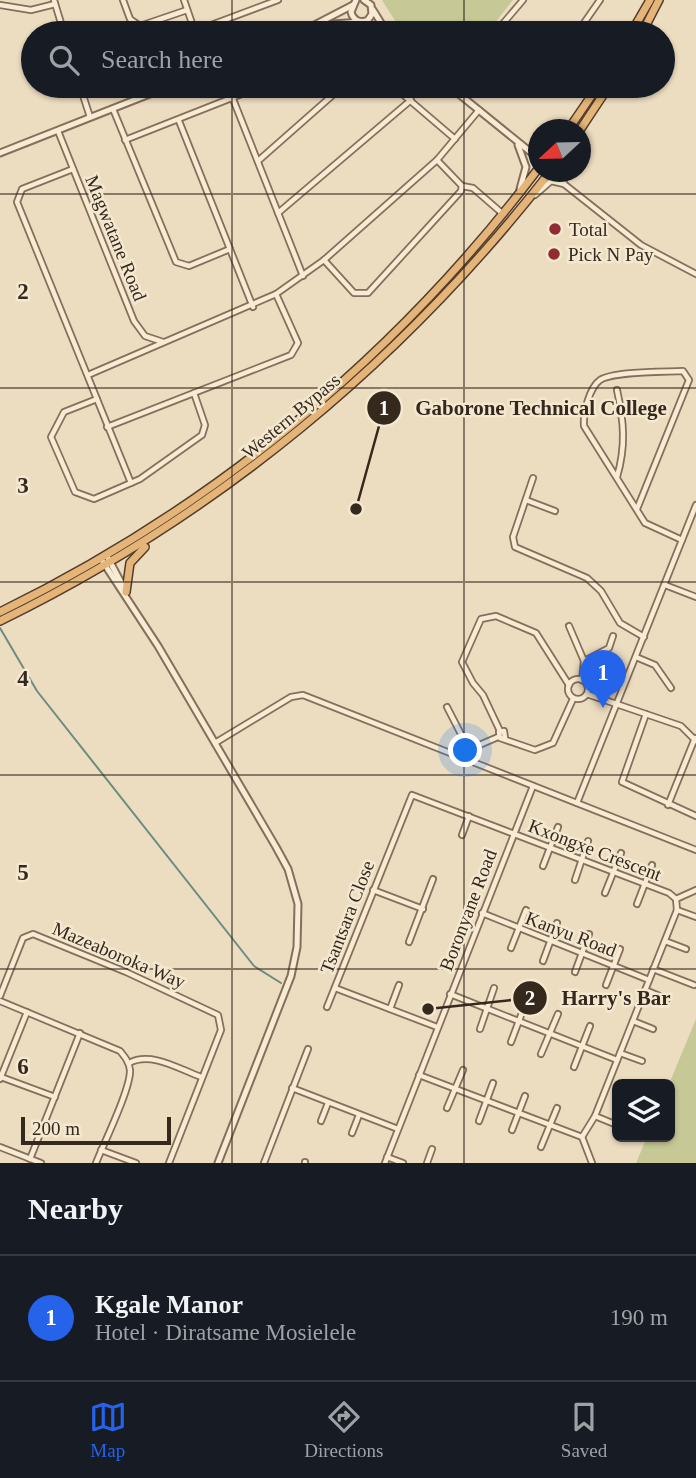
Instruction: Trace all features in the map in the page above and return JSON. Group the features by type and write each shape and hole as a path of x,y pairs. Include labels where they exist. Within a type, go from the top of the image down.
{"highway":[{"path":"638,21 650,0"},
{"path":"648,21 659,0"},
{"path":"576,119 590,98"},
{"path":"588,119 601,98"},
{"name":"Western Bypass","path":"0,612 106,561 297,423 382,348 467,260 529,182"},
{"name":"Western Bypass","path":"0,621 178,520 287,442 387,355 472,266 542,182"},
{"path":"126,592 127,570 134,556 178,520"}],"street":[{"path":"123,0 133,21"},
{"path":"184,0 191,21"},
{"path":"224,21 278,0"},
{"path":"505,21 523,0"},
{"path":"585,21 600,0"},
{"path":"357,1 352,15 359,21"},
{"path":"324,21 357,1 371,5 380,21"},
{"path":"0,5 31,10 55,2 61,21"},
{"path":"364,21 368,20 371,5"},
{"path":"155,21 187,10"},
{"path":"84,98 90,117"},
{"path":"0,153 140,98"},
{"path":"258,162 330,98"},
{"path":"408,98 455,139"},
{"path":"465,98 528,150"},
{"path":"125,140 233,99 303,275"},
{"path":"278,213 411,100"},
{"path":"113,109 176,262 188,266 230,248"},
{"path":"88,375 253,307 276,294 324,260 437,160 479,110"},
{"path":"179,121 253,307"},
{"name":"Magwatane Road","path":"58,131 134,321 145,336 163,342"},
{"path":"514,139 523,152 526,167 517,198"},
{"path":"437,160 462,186 473,188 503,215"},
{"path":"73,169 22,189 17,198 131,484"},
{"path":"523,206 551,181 564,184 631,237 696,274"},
{"path":"324,260 354,293 368,293 461,191 462,186"},
{"path":"107,426 295,352 298,343 276,294"},
{"path":"637,509 690,380 683,371 606,378 594,386 583,417 584,426 645,523 682,540"},
{"path":"617,390 625,450 617,478"},
{"path":"97,399 64,412 51,437 79,495 97,498 131,484 202,435 205,425 194,393"},
{"path":"533,478 513,537 515,547 587,578 601,592 620,623 644,637"},
{"path":"526,500 555,511"},
{"path":"577,803 696,505"},
{"path":"106,561 131,605"},
{"path":"106,561 282,858 292,881 299,916 299,938 291,976 218,1163"},
{"path":"665,585 696,597"},
{"path":"498,737 500,731 483,695 472,683 462,662 481,619 496,616 533,630 569,685"},
{"path":"569,626 584,661 582,680"},
{"path":"584,661 609,648 613,636"},
{"path":"599,654 605,668 619,675"},
{"path":"636,657 655,664 671,688"},
{"path":"574,680 582,680 588,686 587,694 582,699 573,699 568,693 569,685 574,680"},
{"path":"587,694 681,726 695,739 668,805"},
{"path":"215,743 291,697 303,695 696,850"},
{"path":"447,707 465,742 477,746 498,737 535,750 553,743 573,699"},
{"path":"646,714 622,782 696,816"},
{"path":"500,731 505,732 505,738"},
{"name":"Boronyane Road","path":"385,1163 533,786"},
{"name":"Kxongxe Crescent","path":"412,795 676,899 677,910 665,941 595,1116 582,1137"},
{"name":"Tsantsara Close","path":"412,795 335,988 437,1027"},
{"path":"462,835 469,816"},
{"path":"543,866 558,827"},
{"path":"575,880 588,841"},
{"path":"606,893 621,853"},
{"path":"637,904 652,865"},
{"path":"410,942 433,879"},
{"path":"373,890 423,909"},
{"path":"676,899 696,890"},
{"path":"511,948 526,910"},
{"path":"677,910 696,917"},
{"name":"Kanyu Road","path":"482,913 649,980"},
{"path":"543,961 557,923"},
{"name":"Mazeaboroka Way","path":"0,998 23,938 33,934 126,972 213,1012 221,1019 221,1030 201,1077"},
{"path":"575,972 589,934"},
{"path":"665,941 686,949"},
{"path":"606,985 620,949"},
{"path":"653,969 694,985"},
{"path":"390,1009 399,985"},
{"path":"327,1007 335,988"},
{"path":"480,1029 495,988"},
{"path":"645,990 667,999"},
{"path":"450,994 617,1060"},
{"path":"0,998 120,1051 129,1063 129,1080 96,1163"},
{"path":"511,1042 526,1002"},
{"path":"27,1012 0,1078 55,1097"},
{"path":"541,1054 558,1014"},
{"path":"633,1021 653,1029"},
{"path":"574,1067 590,1026"},
{"path":"30,1159 80,1033"},
{"path":"264,1163 308,1049"},
{"path":"620,1053 642,1061"},
{"path":"129,1063 153,1059 201,1077 169,1163"},
{"path":"447,1108 463,1070"},
{"path":"419,1075 582,1137 592,1163"},
{"path":"479,1121 494,1083"},
{"path":"608,1085 612,1086"},
{"path":"292,1088 398,1129"},
{"path":"512,1130 525,1096"},
{"path":"321,1121 328,1103"},
{"path":"541,1147 557,1108"},
{"path":"352,1133 359,1115"},
{"path":"595,1116 612,1123"},
{"path":"0,1147 41,1163"},
{"path":"427,1163 432,1149"},
{"path":"101,1150 136,1163"},
{"path":"387,1157 404,1163"}],"green space":[{"path":"382,0 513,0 496,21 395,21"},
{"path":"696,1019 696,1163 636,1163 645,1142 675,1142 675,1079 671,1079"}],"waterway":[{"path":"0,628 37,691 254,966 281,983"}],"place":[{"name":"Total","path":"555,229"},
{"name":"Pick N Pay","path":"554,254"},
{"name":"Gaborone Technical College","path":"356,509"},
{"name":"Kgale Manor","path":"603,708"},
{"name":"Harry's Bar","path":"428,1009"}]}
